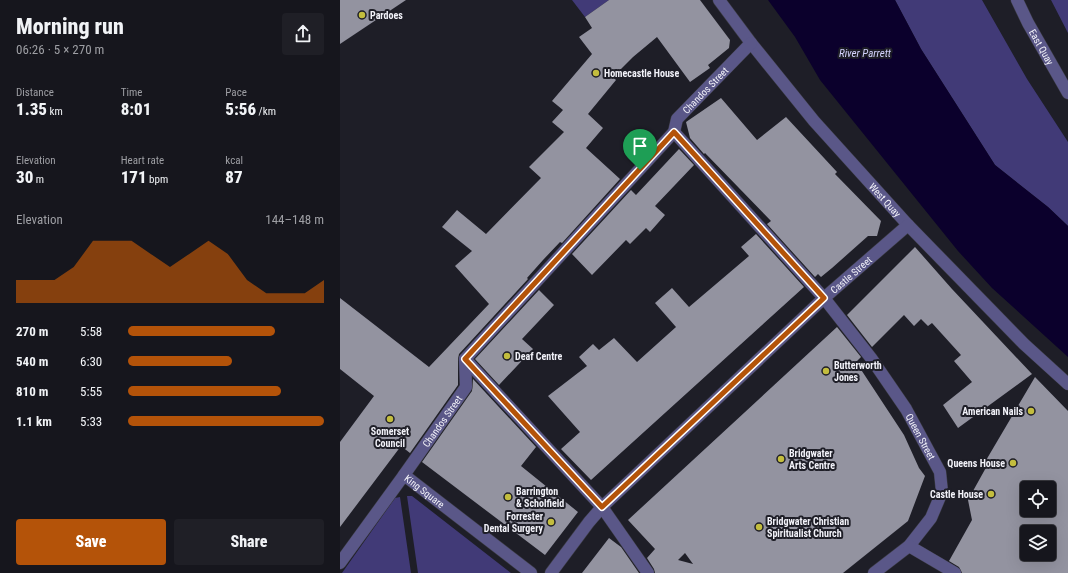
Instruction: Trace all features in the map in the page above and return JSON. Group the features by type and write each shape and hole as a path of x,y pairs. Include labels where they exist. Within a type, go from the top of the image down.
{"street":[{"name":"West Quay","path":"719,0 751,43 814,121 908,225 1024,344 1068,384"},
{"name":"East Quay","path":"1017,0 1028,23 1068,93"},
{"name":"Chandos Street","path":"404,475 466,387 465,359 674,132 677,119 751,43"},
{"name":"Queen Street","path":"674,132 824,298 871,358 906,409 940,472 942,492 931,518 909,546 874,573"},
{"name":"Castle Street","path":"602,507 824,298 908,225"},
{"path":"465,359 602,507 648,573"},
{"name":"King Square","path":"340,563 404,475 531,573"},
{"path":"551,573 602,507"},
{"path":"909,546 955,573"}],"shaded area":[{"path":"572,0 609,0 585,17"},
{"path":"895,0 982,0 1027,79 1068,142 1068,226 1048,207 995,165 921,49"},
{"path":"1051,0 1068,0 1068,33"},
{"path":"407,496 412,496 511,573 418,573"},
{"path":"400,497 411,573 342,573 395,498"}],"water":[{"name":"River Parrett","path":"768,0 895,0 921,49 995,165 1048,207 1068,226 1068,357 992,288 958,251 820,80 795,37"}],"building":[{"name":"Pardoes","path":"340,0 406,0 340,44"},
{"path":"609,0 700,0 730,40 729,48 708,65 710,68 690,82 657,37 633,57 613,77 616,80 588,114 603,128 586,148 620,179 562,243 560,242 543,260 527,278 528,279 459,354 458,385 410,453 401,446 340,527 340,442 374,396 340,369 340,298 429,367 489,304 455,266 472,251 442,227 457,210 486,234 541,178 529,167 564,132 552,122 563,110 552,101 592,54 579,37 592,28 585,17"},
{"path":"721,98 757,140 786,117 837,172 835,174 881,221 877,236 868,236 821,277 818,274 815,277 767,224 771,221 690,138 686,122"},
{"path":"679,149 694,165 655,206 665,215 650,232 646,228 630,244 626,240 592,275 572,254 631,190 636,195"},
{"path":"756,234 804,287 591,480 561,449 580,432 548,396 587,366 579,357 593,344 599,350 614,338 637,362 676,327 655,303 672,288 689,307 749,256 741,247"},
{"path":"915,247 952,289 1032,374 958,428 943,405 972,382 954,361 961,355 932,323 928,326 921,319 914,326 904,315 872,347 847,315"},
{"path":"539,290 554,305 522,339 533,349 499,385 475,359"},
{"path":"837,327 861,357 856,362 904,435 919,468 925,476 908,521 843,573 655,573 647,558 655,549 628,520","holes":["685,553 693,564 678,560"]},
{"path":"1035,377 1068,411 1068,573 962,573 959,567 949,561 972,520 968,500 988,464 985,462"},
{"path":"473,379 536,447 521,466 578,512 545,555 422,462 472,391"},
{"path":"609,538 621,547 639,573 582,573"}],"place":[{"name":"Pardoes","path":"362,15"},
{"name":"Homecastle House","path":"596,73"},
{"name":"Deaf Centre","path":"507,356"},
{"name":"Butterworth Jones","path":"826,371"},
{"name":"American Nails","path":"1031,411"},
{"name":"Somerset Council","path":"390,419"},
{"name":"Bridgwater Arts Centre","path":"781,459"},
{"name":"Queens House","path":"1013,463"},
{"name":"Castle House","path":"991,494"},
{"name":"Barrington & Scholfield","path":"508,497"},
{"name":"Forrester Dental Surgery","path":"551,522"},
{"name":"Bridgwater Christian Spiritualist Church","path":"759,527"}],"route":[{"path":"674,132 824,298 602,507 465,359 640,170 674,132"}]}
